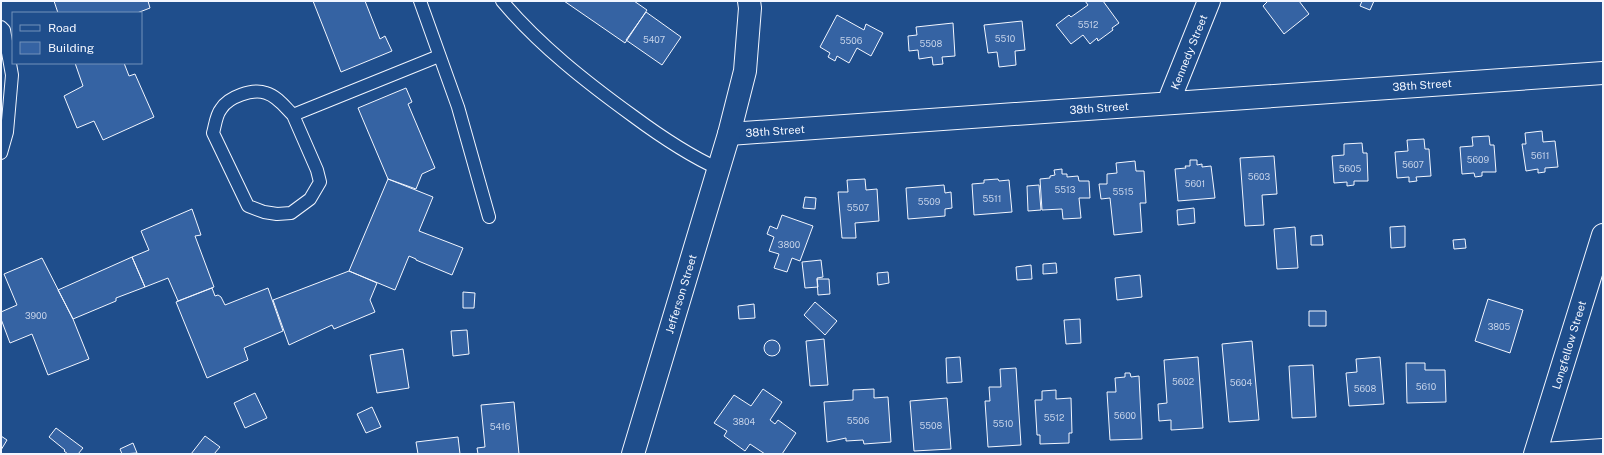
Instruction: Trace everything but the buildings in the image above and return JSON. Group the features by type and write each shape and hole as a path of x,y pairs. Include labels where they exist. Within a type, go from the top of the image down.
{"street":[{"name":"38th Street","path":"749,1 750,8 745,71 729,134 1603,73"},
{"name":"Kennedy Street","path":"1168,103 1209,1"},
{"name":"Jefferson Street","path":"633,454 729,134"},
{"name":"Longfellow Street","path":"1535,454 1603,235"},
{"path":"1543,454 1603,450"}],"lane":[{"path":"420,1 458,107 489,217"},
{"path":"502,1 514,15 565,64 599,92 665,139 701,161 719,169"},
{"path":"1,27 4,30 12,75 7,132 1,153"},
{"path":"293,115 440,56"},
{"path":"252,92 266,92 280,102 293,115 317,170 320,182 310,199 291,213 278,214 264,212 248,206 213,133 221,109 235,97 252,92"}]}
